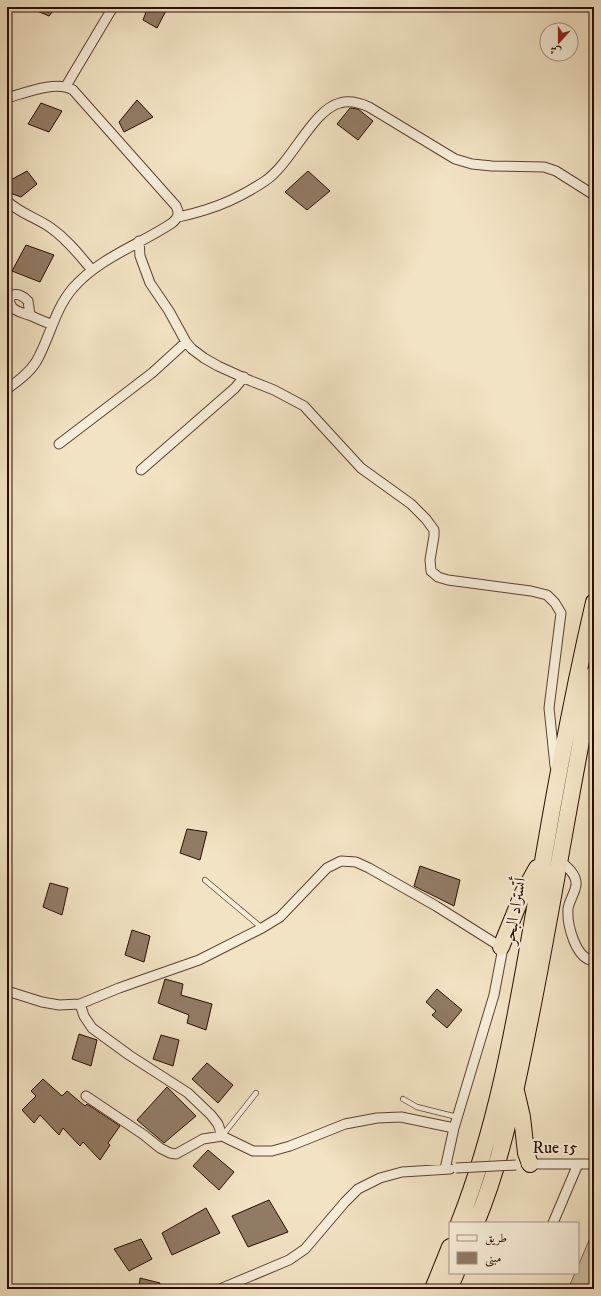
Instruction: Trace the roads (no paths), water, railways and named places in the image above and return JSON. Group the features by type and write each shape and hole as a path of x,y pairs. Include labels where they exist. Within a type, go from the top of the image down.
{"highway":[{"name":"أتستراد البحر","path":"476,1222 503,1141 516,1090 539,974 552,858 557,781 594,602"},
{"name":"أتستراد البحر","path":"459,1222 472,1191 496,1107 594,674"},
{"path":"501,946 523,893 552,858"},
{"path":"516,1090 522,1117 526,1153 523,1164"},
{"path":"433,1289 449,1249"},
{"path":"449,1289 456,1274"}],"street":[{"path":"66,86 113,7"},
{"path":"7,98 52,87 66,86 78,95 176,206 178,210 178,217"},
{"path":"7,389 30,370 36,362 52,324 67,295 78,282 92,270 139,241 168,226 178,217 206,210 231,200 266,181 286,160 317,119 330,107 339,103 358,103 369,107 455,159 472,164 492,166 544,166 556,171 594,195"},
{"path":"7,200 12,206 38,220 63,238 92,270"},
{"path":"139,241 140,256 150,283 169,311 186,342 192,349 204,358 244,378 290,397 304,406 361,468 402,497 426,519 434,530 430,560 432,571 438,577 466,583 531,591 547,595 555,603 561,613 549,708 557,781"},
{"path":"30,315 52,324"},
{"path":"59,444 152,372 186,342"},
{"path":"141,470 235,388 244,378"},
{"path":"552,858 570,870 574,877 576,885 568,908 569,926 576,947 583,956 594,961"},
{"path":"7,991 42,1002 59,1005 80,1004 119,988 199,960 262,928 280,917 327,868 342,861 356,862 436,906 501,946 502,953 500,968 494,995 457,1117 446,1170"},
{"path":"80,1004 84,1016 92,1028 129,1055 188,1094 211,1115 218,1124 222,1136"},
{"path":"86,1096 144,1135 160,1148 176,1154 203,1139 222,1136 254,1151 272,1151 290,1146 344,1124 378,1118 401,1117 454,1128"},
{"name":"Rue 15","path":"220,1289 289,1260 305,1249 358,1189 380,1178 402,1172 446,1170 456,1168 523,1164 593,1163"},
{"path":"553,1222 578,1164"}],"lane":[{"path":"205,880 262,928"},
{"path":"222,1136 256,1093"},
{"path":"403,1100 416,1107 457,1117"}]}
